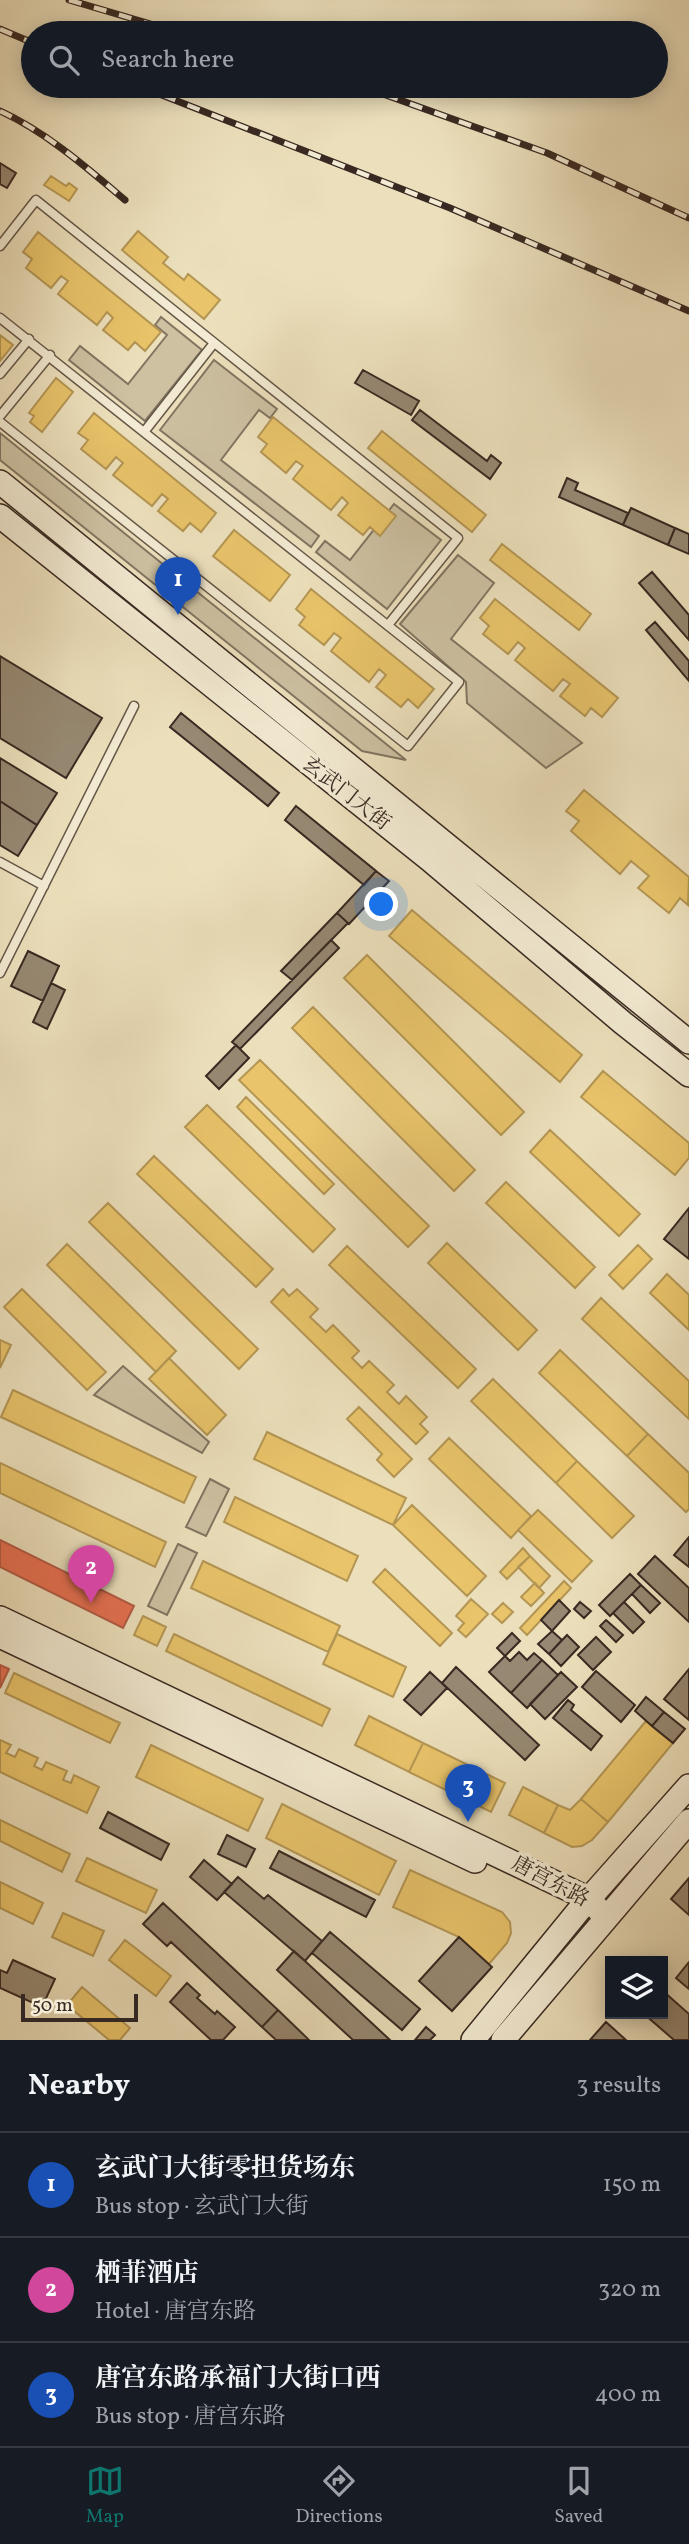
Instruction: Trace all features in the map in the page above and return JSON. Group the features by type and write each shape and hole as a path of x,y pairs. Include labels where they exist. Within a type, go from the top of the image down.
{"street":[{"name":"玄武门大街","path":"0,482 689,1042"},
{"name":"玄武门大街","path":"0,516 429,859 623,1023 689,1075"},
{"name":"唐宫东路","path":"0,1618 585,1904 606,1918"},
{"name":"唐宫东路","path":"0,1636 585,1904"},
{"path":"473,2040 585,1904 689,1786"},
{"path":"503,2040 689,1821"}],"lane":[{"path":"1,244 36,200 458,538 387,625"},
{"path":"0,318 459,682 408,746 0,422"},
{"path":"0,374 28,339"},
{"path":"144,432 214,343"},
{"path":"0,416 49,356"},
{"path":"0,973 134,706"},
{"path":"0,862 44,886"}],"shaded area":[{"path":"161,317 202,350 145,421 69,360 80,346 128,384 167,335 155,325"},
{"path":"214,360 277,409 270,418 259,410 221,460 319,536 311,547 160,430"},
{"path":"0,433 406,760 362,751 0,460"},
{"path":"394,504 441,540 387,609 316,552 325,541 350,560"},
{"path":"458,555 494,583 451,639 582,743 546,768 467,703 466,682 400,624"},
{"path":"123,1366 209,1442 202,1453 94,1395"},
{"path":"210,1479 229,1489 206,1536 186,1527"},
{"path":"178,1544 197,1553 167,1615 148,1606"}],"building: Homes":[{"path":"51,176 66,186 69,183 77,189 69,201 44,185"},
{"path":"138,231 168,257 163,263 184,280 188,274 220,300 204,319 122,250"},
{"path":"38,232 161,332 145,351 135,342 128,350 103,330 113,318 107,312 97,325 58,294 68,281 61,276 51,288 26,268 32,259 23,252"},
{"path":"0,335 13,345 0,361"},
{"path":"56,378 73,392 42,432 30,422 34,416 29,413"},
{"path":"94,413 216,513 201,532 190,523 183,531 158,511 168,499 162,494 152,506 113,475 123,463 116,457 106,469 81,449 88,440 78,433"},
{"path":"273,417 396,516 380,536 370,527 363,535 338,515 348,503 342,497 331,510 293,479 303,466 296,461 286,473 261,452 267,444 258,437"},
{"path":"382,431 486,515 472,532 368,448"},
{"path":"234,530 290,575 270,601 213,556"},
{"path":"502,544 591,614 579,630 490,560"},
{"path":"311,589 434,689 418,708 408,699 401,707 376,687 386,675 379,669 369,682 331,651 341,638 334,633 324,645 299,625 305,617 296,609"},
{"path":"495,599 618,698 602,717 591,708 585,716 560,696 570,684 563,679 553,691 515,660 525,648 518,642 508,654 483,634 489,626 480,618"},
{"path":"584,790 689,877 688,905 680,898 669,913 638,888 649,876 631,861 620,874 571,831 579,821 566,811"},
{"path":"412,910 582,1055 560,1082 389,936"},
{"path":"367,955 524,1112 501,1135 344,978"},
{"path":"313,1007 475,1170 454,1191 292,1028"},
{"path":"260,1060 429,1226 408,1247 239,1080"},
{"path":"603,1071 689,1143 689,1158 675,1175 581,1097"},
{"path":"246,1097 334,1184 324,1194 237,1107"},
{"path":"207,1105 335,1229 313,1252 185,1127"},
{"path":"550,1130 640,1214 619,1236 530,1152"},
{"path":"154,1156 273,1269 256,1287 137,1174"},
{"path":"506,1182 595,1267 575,1288 486,1203"},
{"path":"108,1203 258,1349 239,1369 89,1222"},
{"path":"447,1243 537,1330 518,1350 428,1263"},
{"path":"67,1244 176,1351 156,1372 47,1265"},
{"path":"638,1245 652,1259 623,1289 609,1275"},
{"path":"347,1246 476,1369 458,1388 329,1265"},
{"path":"667,1274 689,1295 689,1330 650,1293"},
{"path":"22,1289 106,1372 87,1390 4,1307"},
{"path":"283,1289 289,1296 297,1289 318,1309 310,1317 326,1332 333,1325 359,1351 352,1358 362,1368 369,1361 394,1385 387,1392 399,1404 406,1396 427,1417 420,1424 428,1432 416,1444 271,1302"},
{"path":"601,1298 689,1381 689,1419 582,1319"},
{"path":"0,1340 11,1345 0,1368"},
{"path":"560,1350 648,1434 627,1456 539,1373"},
{"path":"169,1358 226,1415 207,1435 149,1379"},
{"path":"493,1379 577,1461 556,1483 471,1401"},
{"path":"13,1390 196,1477 184,1503 1,1417"},
{"path":"359,1407 412,1459 394,1477 377,1460 382,1454 347,1419"},
{"path":"267,1432 406,1498 393,1525 254,1459"},
{"path":"648,1434 689,1473 689,1509 686,1512 627,1456"},
{"path":"449,1438 531,1516 511,1538 429,1459"},
{"path":"577,1461 634,1516 612,1538 556,1483"},
{"path":"0,1463 166,1542 155,1567 0,1493"},
{"path":"235,1497 358,1556 347,1581 224,1522"},
{"path":"412,1505 486,1576 467,1596 393,1525"},
{"path":"538,1510 592,1561 572,1582 518,1530"},
{"path":"523,1548 530,1556 507,1579 500,1572"},
{"path":"530,1556 550,1576 539,1588 518,1567"},
{"path":"203,1561 340,1626 328,1652 191,1588"},
{"path":"385,1569 452,1633 440,1646 373,1582"},
{"path":"564,1581 571,1588 527,1635 520,1628"},
{"path":"535,1583 544,1593 531,1606 521,1597"},
{"path":"471,1599 488,1614 466,1637 458,1630 464,1623 456,1616"},
{"path":"503,1603 513,1612 502,1623 492,1614"},
{"path":"143,1616 166,1627 157,1646 134,1635"},
{"path":"174,1634 330,1709 322,1726 166,1651"},
{"path":"337,1634 406,1667 393,1697 323,1664"},
{"path":"14,1673 120,1723 110,1743 5,1693"},
{"path":"369,1716 423,1743 409,1772 355,1745"},
{"path":"646,1721 673,1743 608,1822 581,1799"},
{"path":"0,1740 11,1745 6,1753 15,1757 19,1749 38,1758 34,1766 42,1770 46,1762 67,1771 63,1780 71,1783 74,1775 99,1787 87,1813 0,1772"},
{"path":"423,1743 505,1783 491,1812 409,1772"},
{"path":"151,1745 263,1799 248,1831 136,1777"},
{"path":"523,1787 558,1805 544,1833 509,1815"},
{"path":"581,1799 608,1822 592,1840 582,1846 572,1847 544,1833 558,1805 570,1810"},
{"path":"282,1804 396,1861 379,1895 266,1838"},
{"path":"0,1820 70,1854 62,1872 0,1841"},
{"path":"87,1858 157,1890 146,1913 76,1881"},
{"path":"410,1870 502,1912 510,1922 511,1933 507,1943 489,1964 459,1937 393,1907"},
{"path":"0,1882 43,1903 33,1924 0,1908"},
{"path":"63,1913 104,1931 93,1956 52,1937"},
{"path":"125,1940 171,1976 156,1996 109,1960"},
{"path":"82,1987 130,2028 120,2040 109,2040 67,2005"}],"building: Shops":[{"path":"0,1540 134,1606 123,1628 0,1567"},
{"path":"0,1665 9,1669 0,1688"}],"building: Other":[{"path":"0,163 16,173 7,188 0,184"},
{"path":"363,370 419,401 411,415 355,383"},
{"path":"420,410 487,461 491,455 501,463 490,479 412,420"},
{"path":"567,478 578,483 575,490 628,513 623,525 559,497"},
{"path":"631,508 675,528 668,545 623,525"},
{"path":"675,528 689,534 689,554 668,545"},
{"path":"652,572 689,615 689,640 639,583"},
{"path":"655,622 689,661 689,681 646,630"},
{"path":"0,656 102,718 66,778 0,738"},
{"path":"181,713 279,793 268,806 170,727"},
{"path":"0,758 57,793 37,825 0,801"},
{"path":"0,801 37,825 18,856 0,845"},
{"path":"296,806 376,871 364,885 285,820"},
{"path":"376,871 389,881 349,924 337,913"},
{"path":"337,913 348,923 292,980 281,971"},
{"path":"331,940 339,948 240,1049 232,1042"},
{"path":"28,951 59,966 43,1001 11,986"},
{"path":"51,983 65,990 47,1029 33,1022"},
{"path":"236,1045 249,1058 219,1089 206,1076"},
{"path":"689,1208 689,1259 664,1239"},
{"path":"689,1537 689,1567 674,1555"},
{"path":"655,1556 689,1588 689,1622 638,1574"},
{"path":"630,1574 641,1585 610,1616 599,1605"},
{"path":"641,1585 660,1603 650,1613 632,1594"},
{"path":"559,1600 570,1611 552,1631 541,1620"},
{"path":"580,1602 591,1611 584,1618 574,1609"},
{"path":"624,1602 644,1622 633,1633 613,1613"},
{"path":"606,1620 623,1635 616,1642 600,1626"},
{"path":"552,1631 562,1640 549,1654 538,1644"},
{"path":"512,1633 520,1641 505,1656 497,1648"},
{"path":"567,1635 579,1647 561,1666 549,1654"},
{"path":"596,1637 611,1652 593,1670 578,1655"},
{"path":"519,1652 527,1660 534,1653 542,1660 511,1693 489,1672 505,1656 510,1661"},
{"path":"542,1660 558,1675 527,1708 511,1693"},
{"path":"456,1667 539,1745 525,1760 442,1683"},
{"path":"689,1669 689,1720 664,1699"},
{"path":"596,1671 635,1705 621,1722 582,1687"},
{"path":"430,1672 447,1688 421,1715 404,1700"},
{"path":"561,1672 577,1687 545,1719 530,1704"},
{"path":"646,1697 664,1712 652,1726 635,1711"},
{"path":"568,1700 574,1705 571,1710 602,1736 591,1750 553,1718"},
{"path":"664,1712 685,1729 673,1743 652,1726"},
{"path":"108,1812 169,1844 161,1860 100,1828"},
{"path":"227,1835 255,1849 246,1867 218,1854"},
{"path":"279,1851 375,1900 366,1917 270,1868"},
{"path":"204,1860 232,1884 217,1900 190,1877"},
{"path":"238,1877 264,1899 268,1895 322,1941 305,1961 224,1892"},
{"path":"689,1878 689,1915 671,1899"},
{"path":"163,1903 278,2010 262,2027 171,1942 167,1946 143,1924"},
{"path":"330,1932 420,2009 402,2030 312,1953"},
{"path":"459,1937 492,1967 452,2011 419,1981"},
{"path":"294,1951 390,2040 353,2040 277,1970"},
{"path":"13,1960 55,1979 42,2007 0,1988 0,1970 7,1973"},
{"path":"689,1962 689,1989 676,1978"},
{"path":"187,1983 200,1995 197,1998 235,2027 223,2040 211,2040 170,2002"},
{"path":"668,1995 689,2014 689,2040 674,2040 650,2019 668,2019"},
{"path":"278,2010 309,2040 276,2040 262,2027"},
{"path":"606,2022 626,2040 590,2040"},
{"path":"426,2027 435,2035 430,2040 415,2040"}],"railway":[{"path":"69,0 140,21"},
{"path":"0,29 21,38"},
{"path":"170,98 450,208 689,311"},
{"path":"394,98 547,153 689,218"},
{"path":"0,111 49,140 125,200"}],"place":[{"name":"玄武门大街零担货场东","path":"178,615"},
{"name":"栖菲酒店","path":"91,1603"},
{"name":"唐宫东路承福门大街口西","path":"468,1822"}]}
